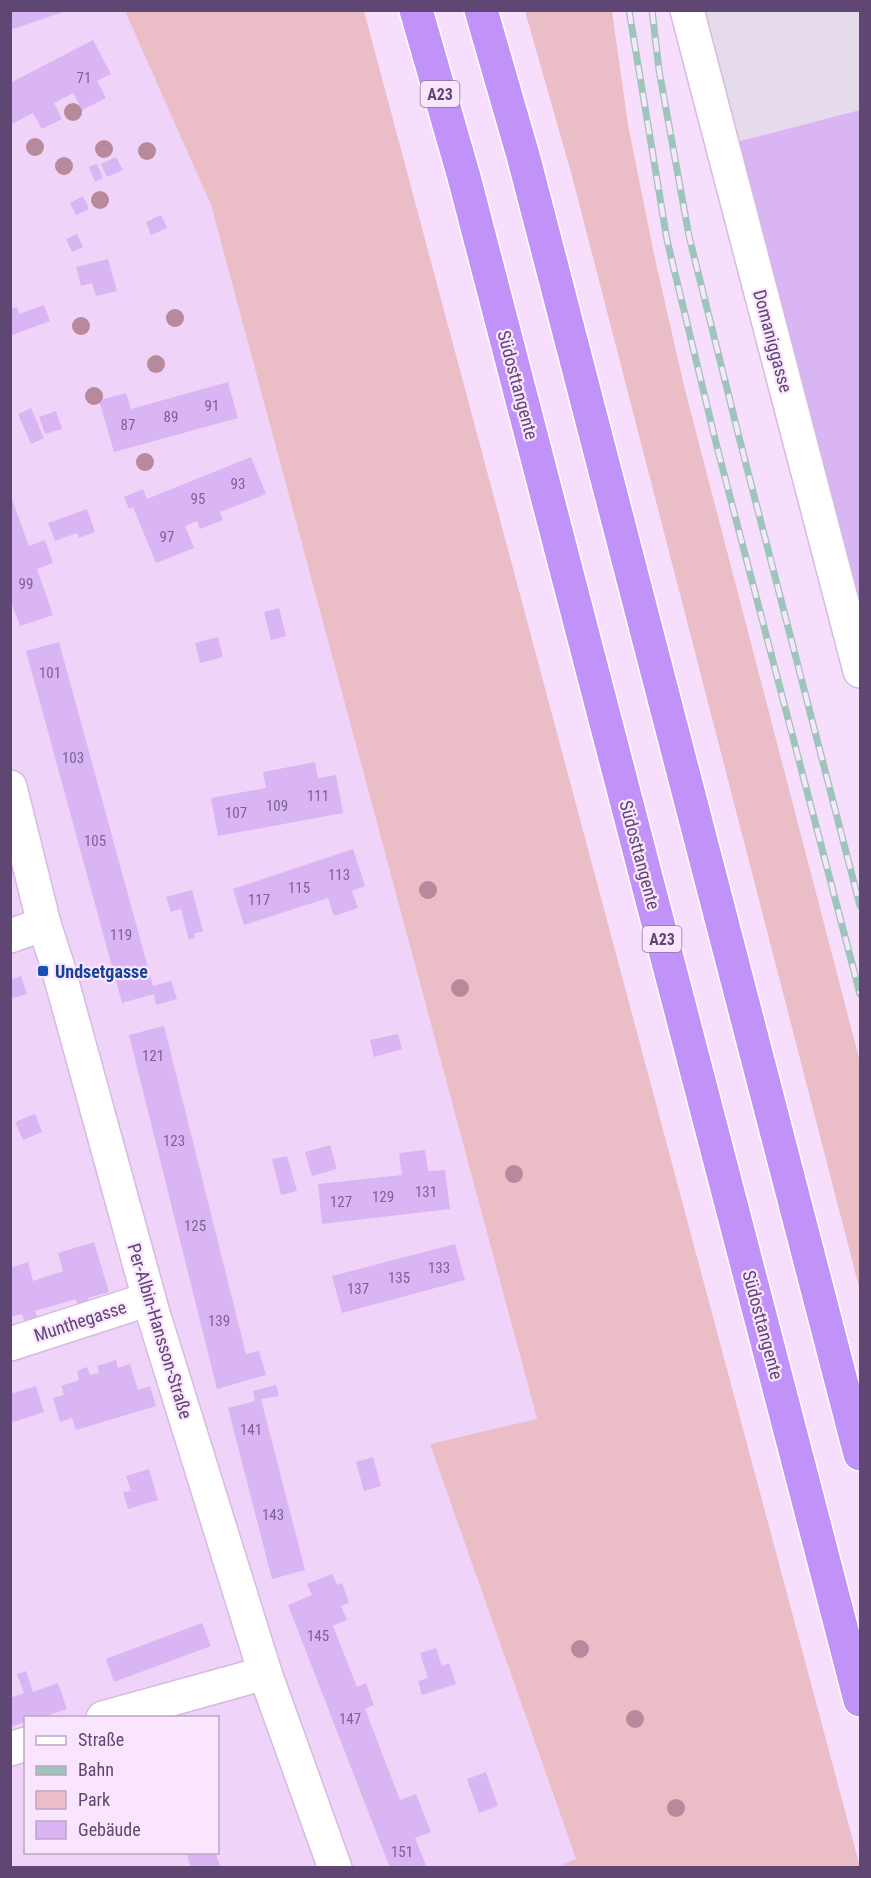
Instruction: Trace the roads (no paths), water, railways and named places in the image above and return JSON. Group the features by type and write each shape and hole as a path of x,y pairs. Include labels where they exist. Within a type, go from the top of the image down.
{"highway":[{"name":"Südosttangente","path":"416,10 464,177 861,1700"},
{"path":"481,10 524,159 861,1454"}],"street":[{"name":"Domaniggasse","path":"687,10 861,671"},
{"name":"Per-Albin-Hansson-Straße","path":"10,787 44,924 149,1299 265,1673 335,1868"},
{"path":"10,936 44,924"},
{"name":"Munthegasse","path":"10,1344 149,1299"},
{"path":"110,1716 265,1673"}],"railway":[{"path":"629,10 667,240 717,447 860,994"},
{"path":"652,10 659,70 689,236 860,906"}],"place":[{"name":"Undsetgasse","path":"43,971"}]}
